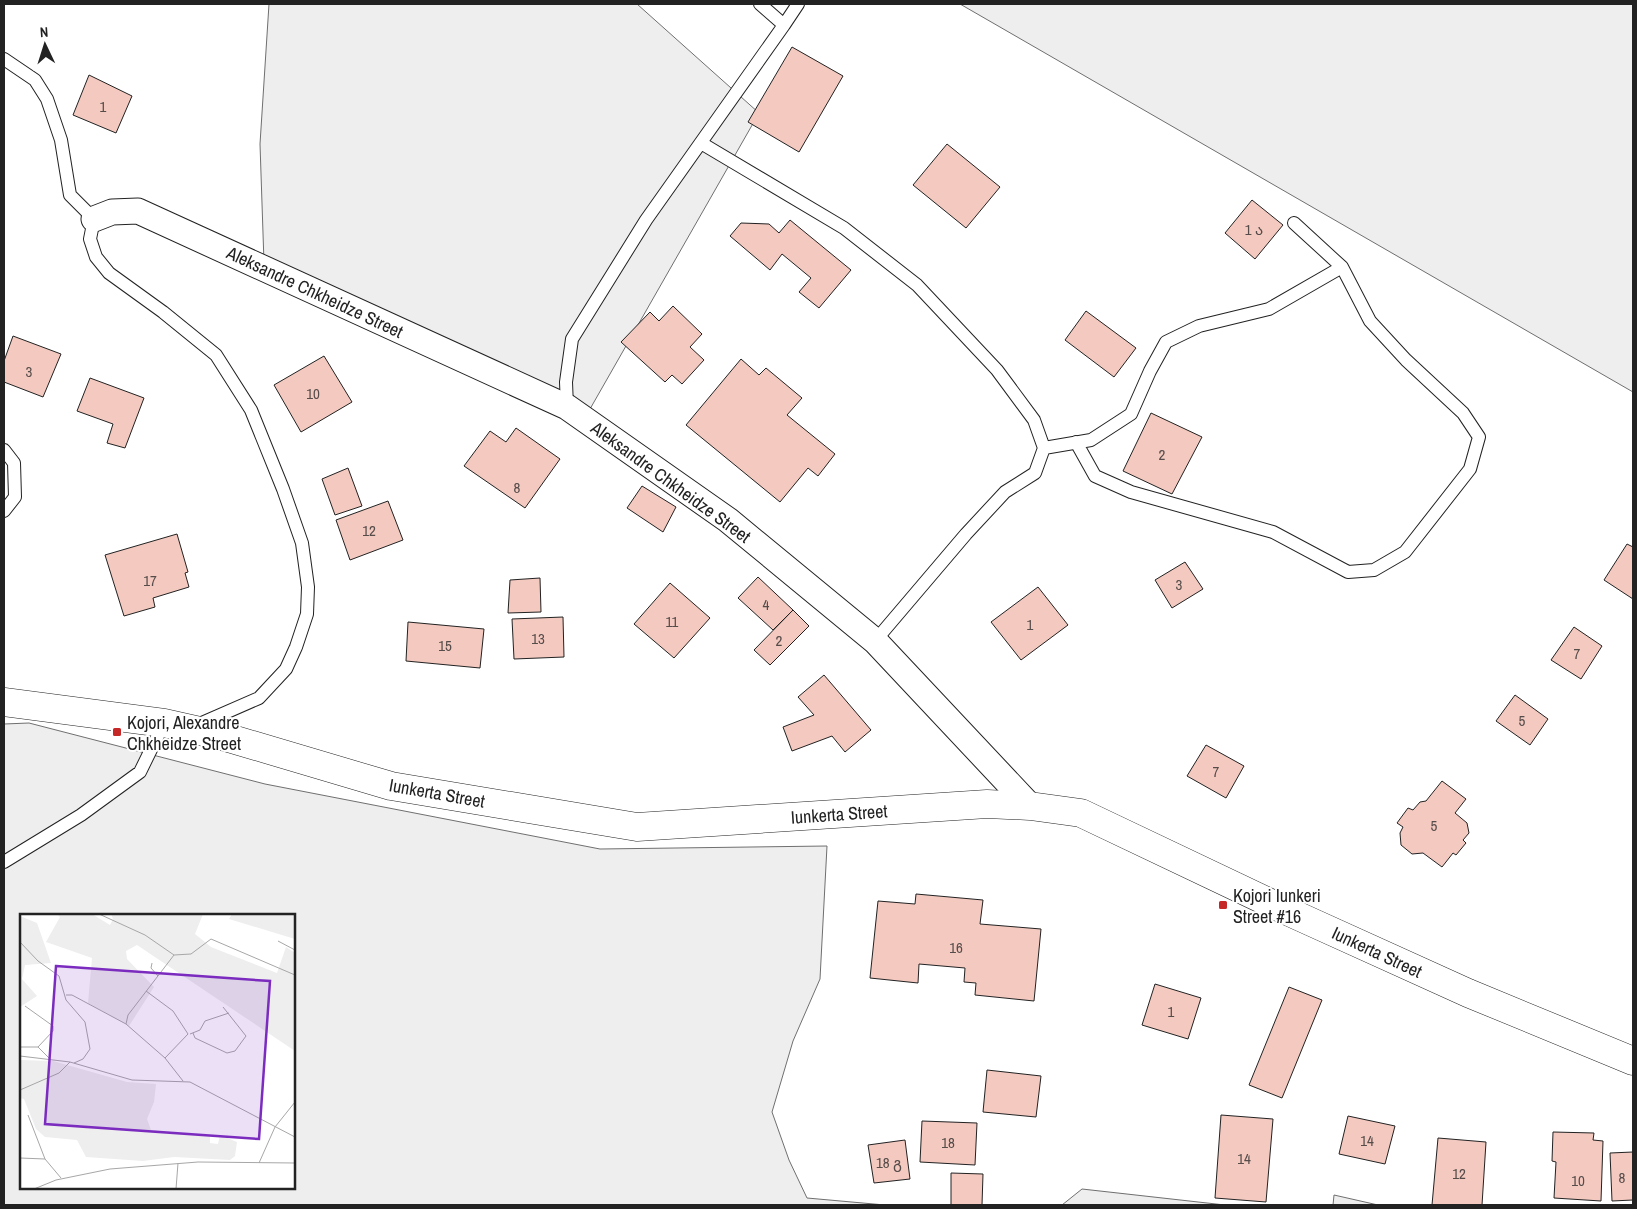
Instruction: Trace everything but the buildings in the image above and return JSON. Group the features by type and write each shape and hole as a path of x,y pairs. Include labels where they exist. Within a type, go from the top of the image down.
{"main road":[{"name":"Iunkerta Street","path":"4,702 176,726 222,736 391,786 638,827 987,804 1030,806 1081,813 1224,882 1468,993 1633,1061"}],"street":[{"name":"Aleksandre Chkheidze Street","path":"94,220 112,212 138,211 567,407 728,520 875,640 1030,806"}],"lane":[{"path":"760,4 784,26"},
{"path":"567,407 566,382 572,339 646,220 798,4"},
{"path":"4,59 35,80 47,99 61,140 70,195 94,220 90,239 96,257 109,273 163,312 216,355 250,410 283,489 302,543 308,587 307,614 296,647 286,669 259,698 176,726 140,772 81,815 4,862"},
{"path":"701,143 844,228 917,285 997,370 1034,420 1044,448 1035,473 1005,492 966,534 890,625 875,640"},
{"path":"1076,442 1095,476 1131,492 1273,532 1348,572 1374,570 1405,552 1470,469 1479,437 1463,413 1406,360 1370,321 1342,267 1294,224"},
{"path":"1044,448 1091,440 1131,414 1150,371 1166,342 1199,326 1269,309 1342,267"},
{"path":"4,450 14,463 15,497 4,511"}],"shaded area":[{"path":"269,4 637,4 759,113 586,416 264,263 260,144"},
{"path":"960,4 1633,4 1633,392"},
{"path":"29,723 265,784 600,849 827,846 820,979 793,1041 772,1112 789,1160 807,1198 885,1205 4,1205 4,724"},
{"path":"1082,1189 1225,1205 1062,1205"},
{"path":"1334,1195 1378,1205 1333,1205"}],"place":[{"name":"Kojori, Alexandre Chkheidze Street","path":"117,732"},
{"name":"Kojori Iunkeri Street #16","path":"1223,905"}]}
